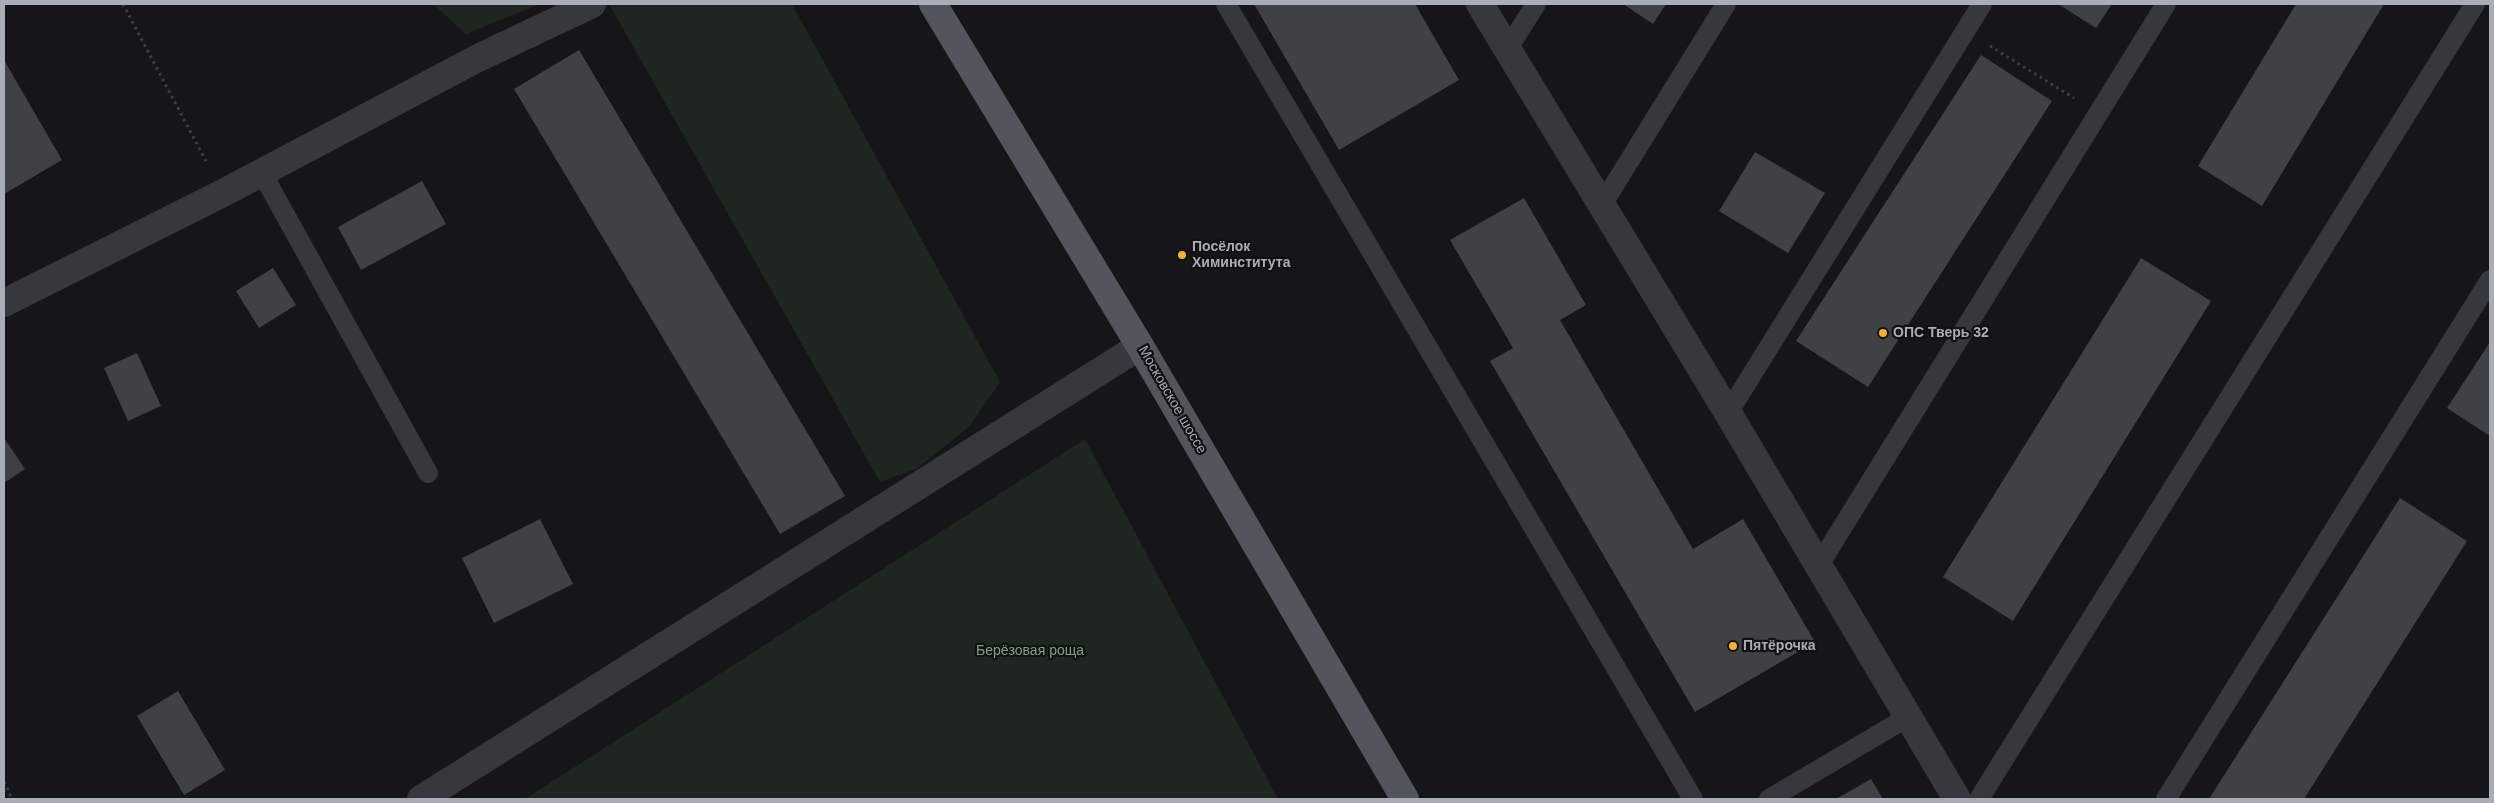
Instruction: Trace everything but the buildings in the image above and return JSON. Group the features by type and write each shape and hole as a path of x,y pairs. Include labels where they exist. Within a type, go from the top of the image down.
{"main road":[{"name":"Московское шоссе","path":"933,4 1140,346 1405,799"}],"street":[{"path":"4,303 223,193 478,58 592,4"},
{"path":"1480,4 1728,413 1957,799"},
{"path":"421,799 1140,346"}],"lane":[{"path":"1226,4 1694,799"},
{"path":"1507,50 1536,4"},
{"path":"1602,205 1726,4"},
{"path":"1728,413 1982,4"},
{"path":"1819,565 2166,4"},
{"path":"1979,799 2475,4"},
{"path":"262,172 428,473"},
{"path":"2166,799 2490,280"},
{"path":"1769,799 1908,717"}],"path":[{"path":"123,4 223,193"},
{"path":"1965,31 2098,113"},
{"path":"4,782 12,799"}],"green space":[{"path":"433,4 540,4 466,34"},
{"path":"609,4 792,4 1000,382 969,427 916,469 880,482"},
{"name":"Берёзовая роща","path":"1085,439 1278,799 525,799"}],"place":[{"name":"Посёлок Химинститута","path":"1182,255"},
{"name":"ОПС Тверь 32","path":"1883,333"},
{"name":"Пятёрочка","path":"1733,646"}]}
